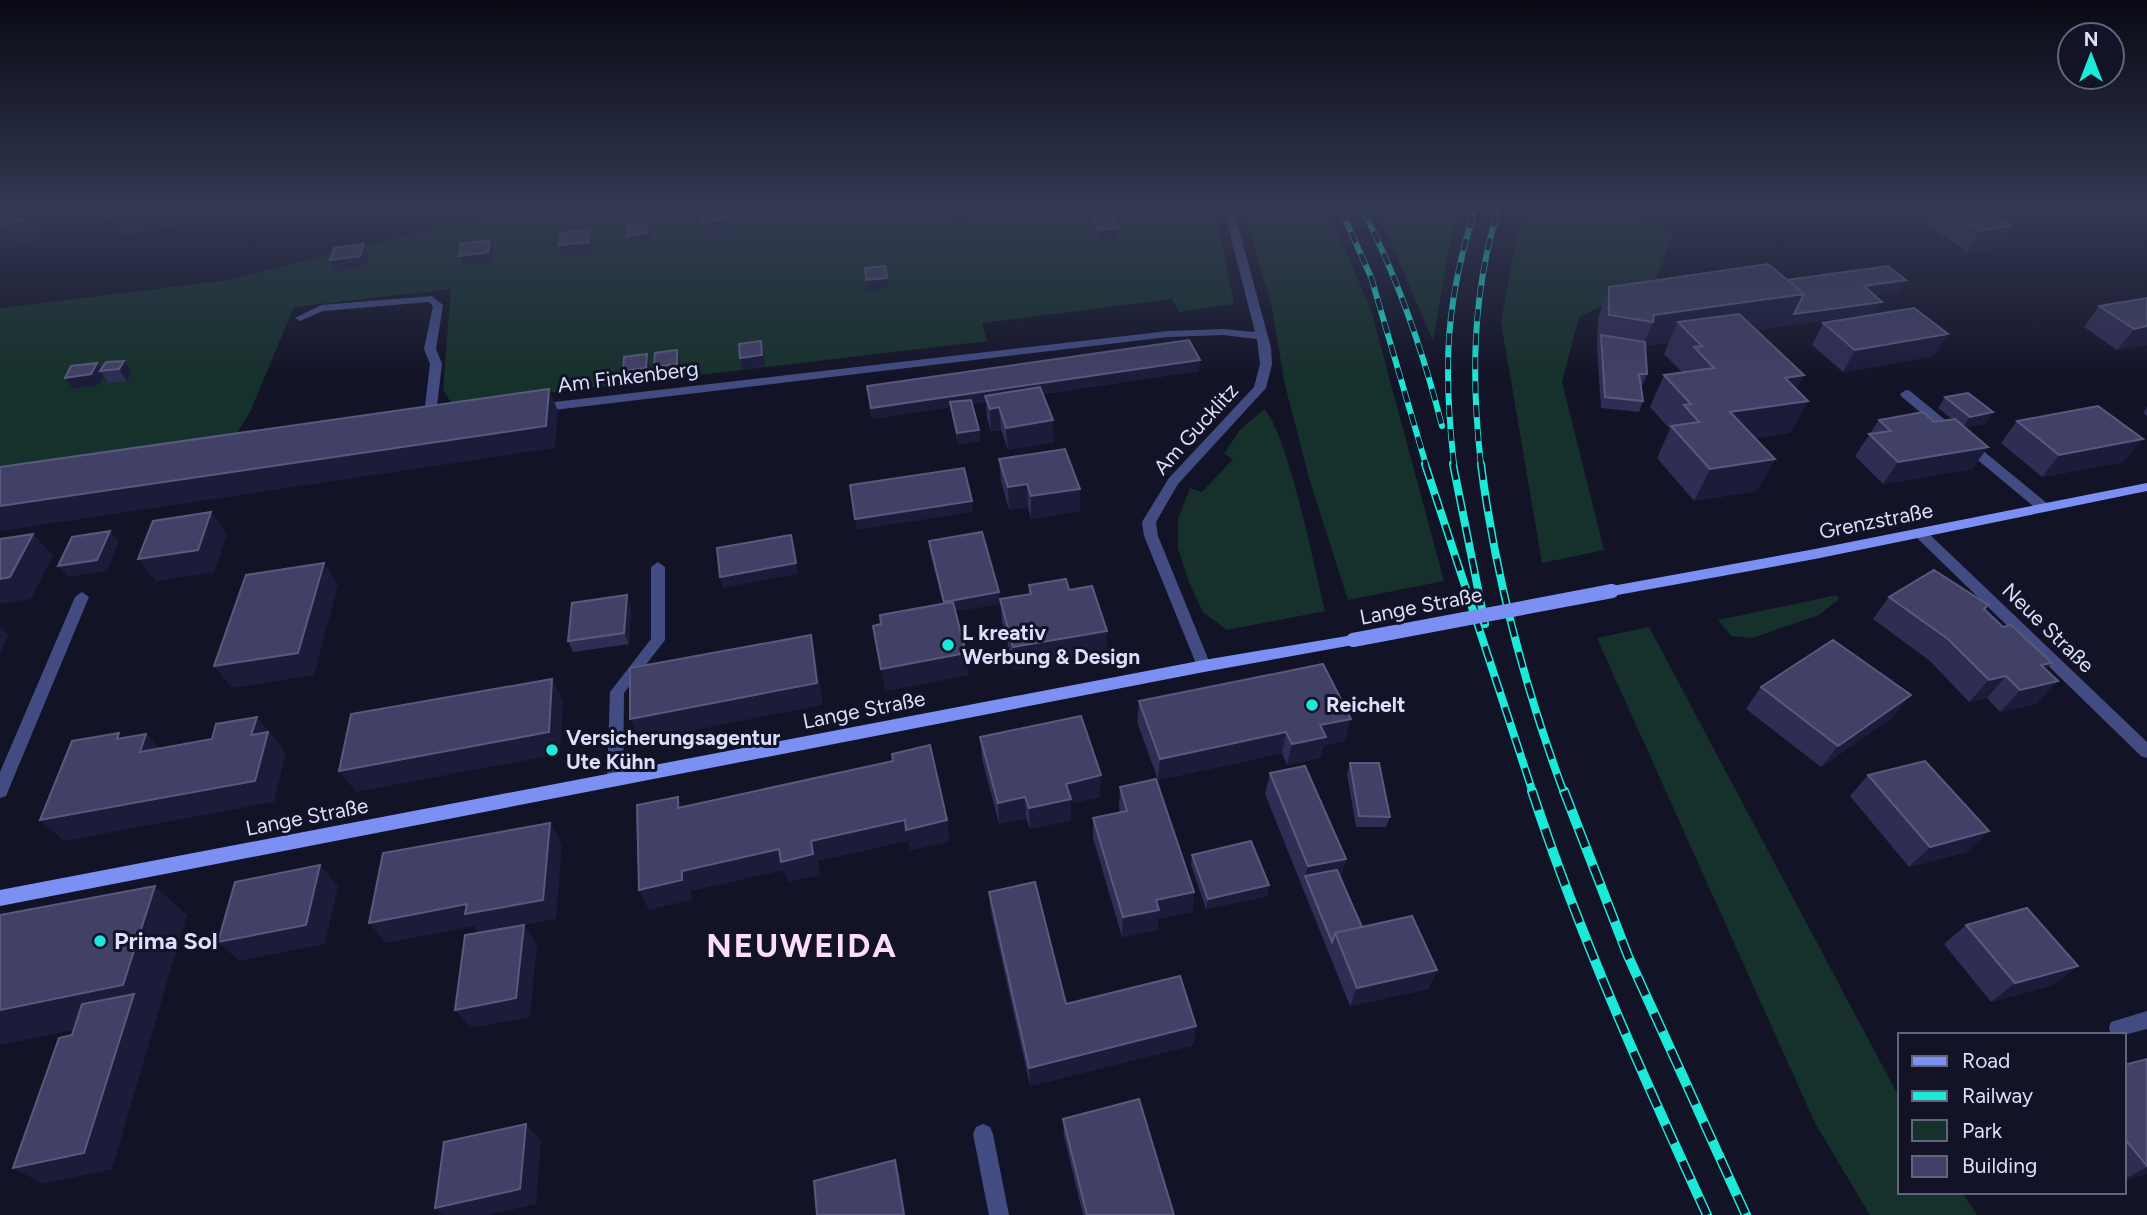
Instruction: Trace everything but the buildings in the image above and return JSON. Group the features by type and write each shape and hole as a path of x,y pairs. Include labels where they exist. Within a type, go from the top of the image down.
{"street":[{"name":"Am Gucklitz","path":"1204,666 1151,536 1149,522 1173,481 1260,388 1266,364 1262,336 1244,267"},
{"path":"300,318 321,308 432,299 438,305 430,349 436,364 429,423"},
{"name":"Am Finkenberg","path":"524,410 1168,334 1223,332 1262,336"},
{"path":"1906,394 2043,508"},
{"path":"416,425 443,421"},
{"name":"Grenzstraße","path":"1612,591 1921,534 2147,487"},
{"name":"Neue Straße","path":"1921,534 2147,752"},
{"path":"615,779 617,692 659,640 658,567"},
{"name":"Lange Straße","path":"0,898 1204,666 1612,591"},
{"path":"0,791 82,597"},
{"path":"2118,1028 2147,1020"},
{"path":"983,1134 999,1215"}],"green space":[{"path":"282,267 1226,267 1234,304 1179,312 1172,299 982,323 987,341 452,404 443,390 451,289 294,307 250,412 235,436 0,470 0,308 230,280"},
{"path":"1260,267 1352,267 1371,310 1444,581 1348,600 1309,478 1285,385 1272,308"},
{"path":"1401,267 1446,267 1433,341"},
{"path":"1511,267 1661,267 1655,282 1579,317 1562,382 1604,550 1542,563 1501,322"},
{"path":"1264,409 1273,423 1291,473 1325,611 1227,630 1203,612 1189,582 1178,548 1178,519 1190,488 1202,492 1233,459 1224,454 1239,431"},
{"path":"1837,595 1839,599 1819,615 1752,638 1731,636 1718,620"},
{"path":"1649,627 1898,1095 1898,1194 1963,1194 1977,1215 1870,1215 1815,1123 1597,638"}],"railway":[{"path":"1366,267 1426,465"},
{"path":"1389,267 1427,370 1442,426"},
{"path":"1454,465 1448,366 1452,306 1460,267"},
{"path":"1481,465 1475,368 1484,267"},
{"path":"1425,464 1533,793"},
{"path":"1453,464 1485,624"},
{"path":"1481,464 1494,547 1513,631 1564,793"},
{"path":"1532,791 1592,953 1707,1215"},
{"path":"1564,791 1628,956 1746,1215"}],"place":[{"name":"L kreativ Werbung & Design","path":"948,645"},
{"name":"Reichelt","path":"1312,705"},
{"name":"Versicherungsagentur Ute Kühn","path":"552,750"},
{"name":"Prima Sol","path":"100,941"}],"district":[{"name":"NEUWEIDA","path":"802,945"}]}
